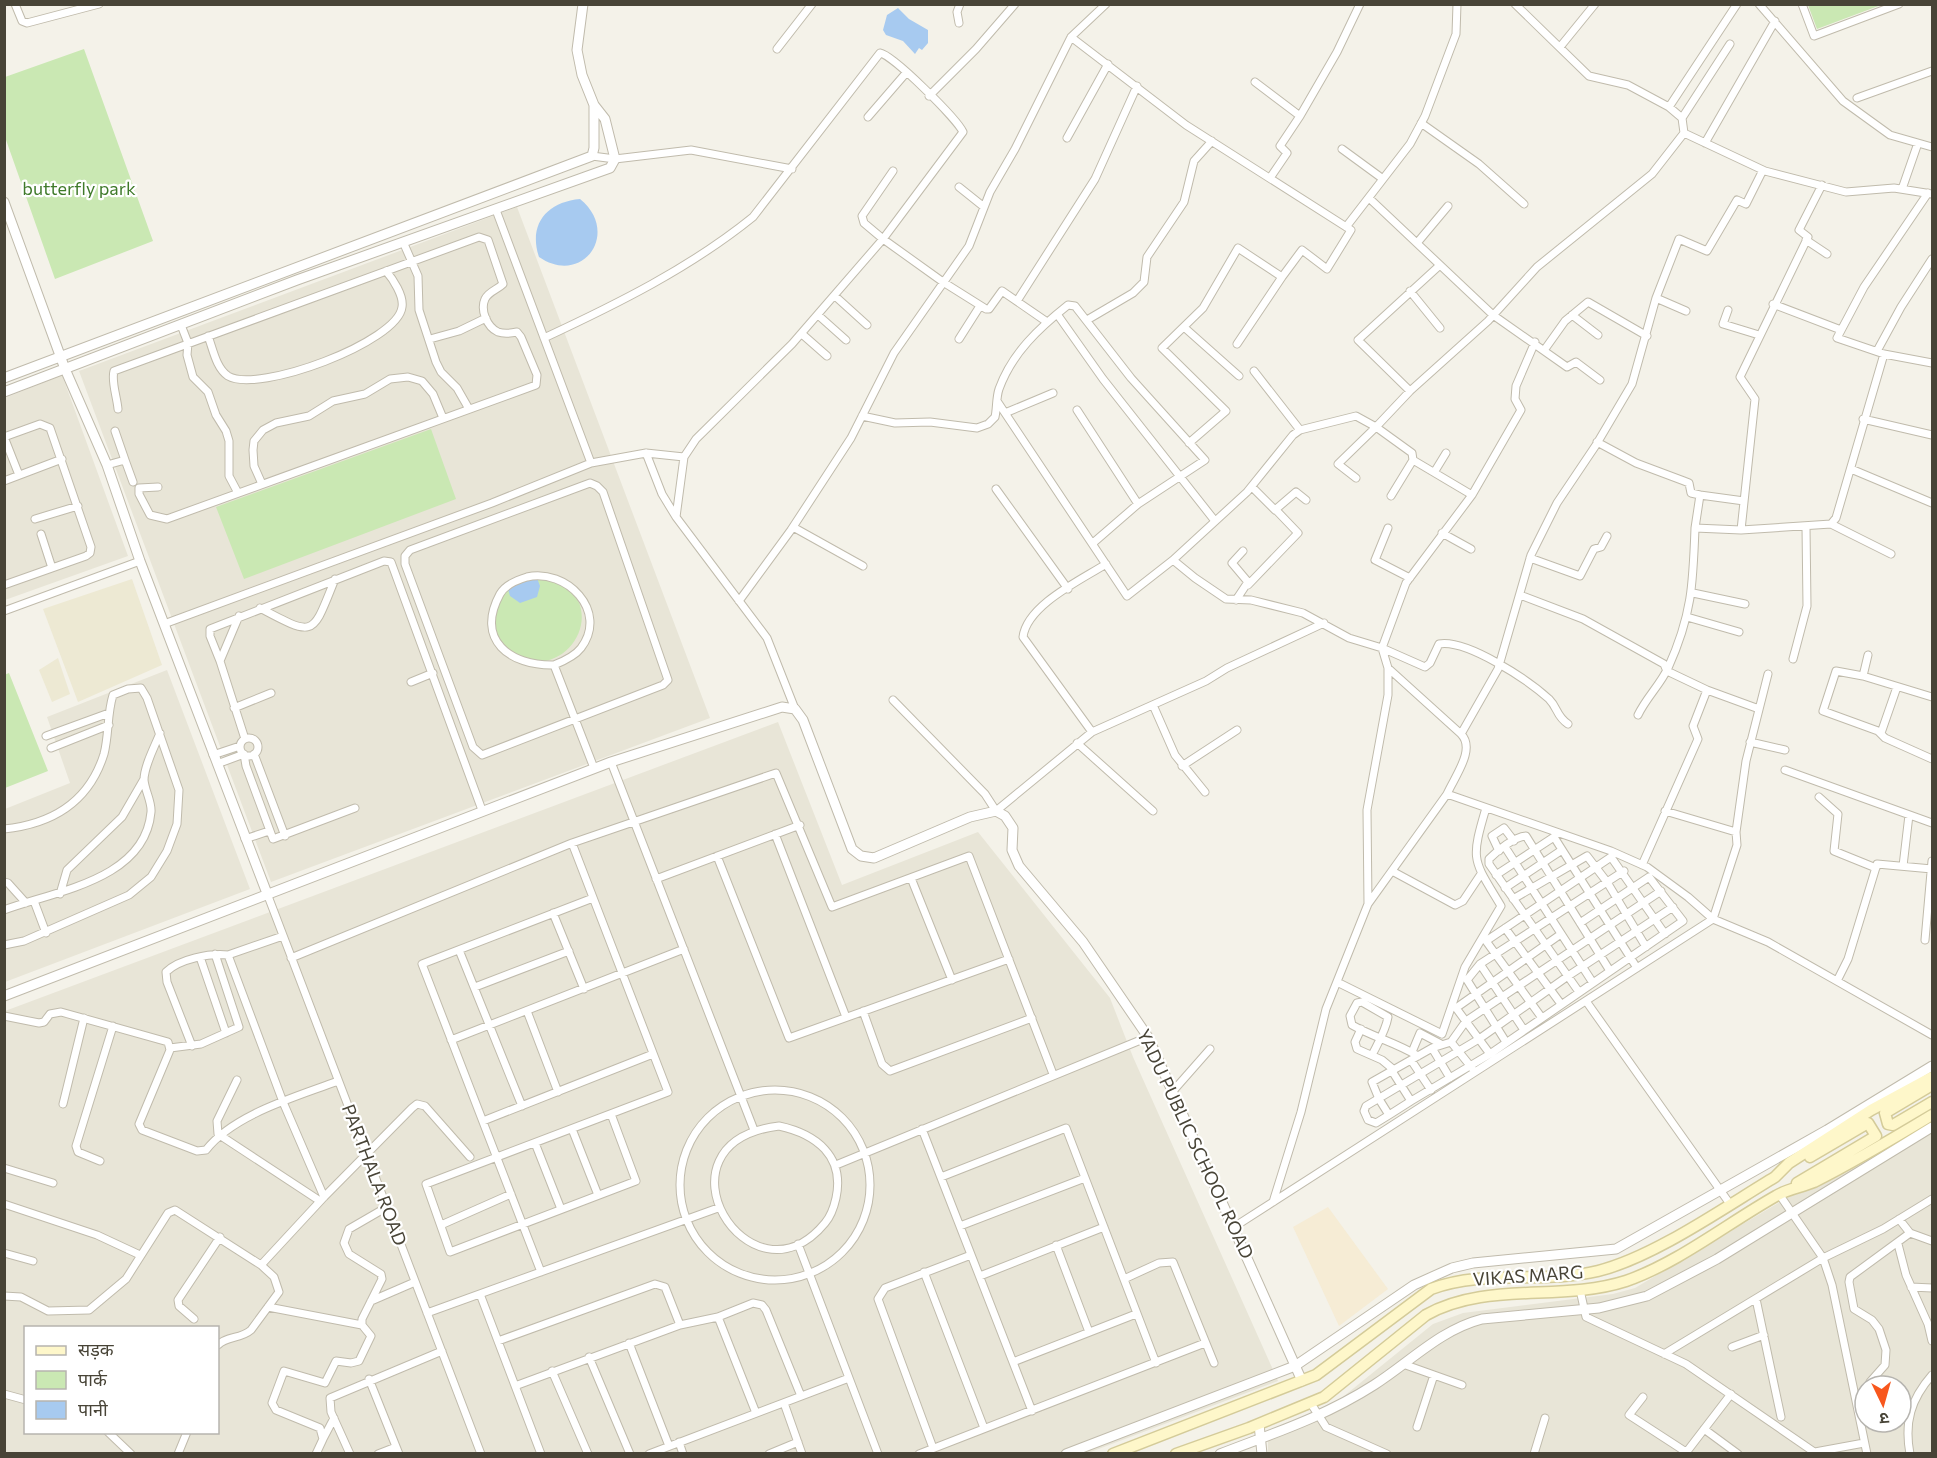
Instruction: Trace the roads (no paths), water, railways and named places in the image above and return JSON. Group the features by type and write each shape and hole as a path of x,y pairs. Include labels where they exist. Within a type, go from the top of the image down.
{"main road":[{"name":"VIKAS MARG","path":"1113,1454 1316,1375 1431,1289 1449,1282 1597,1271 1653,1249 1775,1177 1789,1163 1861,1116 1932,1077"},
{"path":"1932,1085 1885,1113 1888,1124 1893,1125 1932,1102"},
{"name":"VIKAS MARG","path":"1176,1454 1254,1426 1323,1397 1426,1315 1458,1300 1580,1290 1628,1280 1660,1265 1779,1194 1812,1182 1932,1115"},
{"path":"1775,1177 1868,1123 1873,1128 1875,1136 1779,1194"},
{"path":"1364,1338 1378,1338 1382,1352"}],"street":[{"path":"15,4 22,21 27,23 99,4"},
{"path":"70,4 73,12"},
{"path":"4,392 230,306 610,168 615,159 605,119 594,105 582,75 577,50 583,4"},
{"path":"777,49 812,4"},
{"path":"959,23 957,12 960,4"},
{"path":"929,96 976,49 1015,4"},
{"path":"739,601 793,527 862,416 894,353 969,246 990,192 1015,149 1071,37 1106,4"},
{"path":"1270,178 1287,153 1280,146 1337,52 1360,4"},
{"path":"1346,227 1410,144 1422,123 1435,95 1444,63 1456,34 1456,4"},
{"path":"1515,4 1589,76 1629,85 1669,107 1682,118"},
{"path":"1560,47 1595,4"},
{"path":"1669,107 1737,4"},
{"path":"1759,4 1844,101 1890,135 1932,147"},
{"path":"1802,4 1814,36 1899,4"},
{"path":"1705,143 1775,21"},
{"path":"1071,37 1212,141 1351,231 1327,269 1302,250 1237,344"},
{"path":"1356,478 1338,464 1410,391 1493,315 1537,267 1652,174 1684,133 1682,118 1730,44"},
{"path":"544,338 607,309 728,237 753,218 876,56 885,54 963,132 883,239 835,297 802,334 696,439 684,457 676,516"},
{"path":"1067,138 1108,63"},
{"path":"1857,98 1932,71"},
{"path":"868,117 906,73"},
{"path":"1255,82 1300,116"},
{"path":"1017,301 1095,179 1137,86"},
{"path":"592,156 594,105"},
{"path":"1422,123 1479,164 1524,204"},
{"path":"1684,133 1763,170 1846,192 1902,189 1930,193 1864,287 1837,338 1880,352 1932,363"},
{"path":"1087,320 1133,293 1144,282 1147,257 1184,202 1194,161 1212,141"},
{"path":"1902,189 1918,143"},
{"path":"1342,149 1383,179"},
{"path":"4,378 592,156 615,159 691,150 792,169"},
{"path":"1461,734 1500,664 1530,558 1557,503 1598,442 1632,384 1656,298 1679,239 1707,251 1737,200 1746,204 1763,170"},
{"path":"893,171 862,216 864,223 943,282 980,306 988,310 1001,291 1047,322"},
{"path":"1741,530 1755,399 1740,377 1773,304 1808,237 1799,230 1822,185"},
{"path":"959,187 984,207"},
{"path":"1369,198 1493,315 1545,349 1567,367 1576,362 1600,380"},
{"path":"4,202 60,356 106,465 267,896"},
{"path":"1418,243 1448,206"},
{"path":"496,210 591,463"},
{"path":"118,409 112,377 114,371 412,261 484,237 503,284 492,290 484,301 486,318 490,326 500,333 518,332 538,381 536,384 161,519 148,513 138,489 158,487"},
{"path":"1806,240 1827,254"},
{"path":"404,244 418,276 419,310 441,372 457,387 469,409"},
{"path":"1189,443 1226,411 1162,348 1203,308 1238,248 1282,277"},
{"path":"1831,524 1836,518 1851,469 1880,352 1901,307 1932,259"},
{"path":"1410,391 1358,340 1440,265"},
{"path":"208,336 221,369 237,380 261,381 311,366 375,336 400,314 402,302 386,271"},
{"path":"1410,291 1440,327"},
{"path":"225,295 230,306"},
{"path":"835,297 867,325"},
{"path":"1656,298 1686,311"},
{"path":"1545,349 1572,315 1588,302 1647,336"},
{"path":"862,416 895,423 930,422 977,428 987,424 995,417 998,390 1018,353 1047,322 1068,305 1073,304 1131,378 1205,460 1138,504 1093,543"},
{"path":"1773,304 1841,330"},
{"path":"959,339 980,306"},
{"path":"1728,310 1723,324 1759,335"},
{"path":"1056,314 1102,380 1215,521"},
{"path":"818,315 846,340"},
{"path":"1572,315 1598,335"},
{"path":"430,339 459,331 486,318"},
{"path":"181,325 188,343 187,355 194,377 208,392 216,415 226,431 229,441 229,476 238,493"},
{"path":"1185,328 1239,376"},
{"path":"802,334 827,356"},
{"path":"1368,904 1367,810 1388,695 1388,668 1382,648 1399,596 1442,533 1472,495 1521,410 1515,399 1516,386 1535,342"},
{"path":"1254,371 1300,430"},
{"path":"262,484 254,466 253,450 254,441 263,430 276,423 309,416 333,401 364,394 390,379 408,377 422,381 434,394 443,418"},
{"path":"1005,412 1053,393"},
{"path":"997,401 1127,596 1173,560 1252,487 1288,439 1300,430 1356,416 1376,427 1412,453 1413,460 1391,496"},
{"path":"1077,410 1138,504"},
{"path":"1863,419 1932,435"},
{"path":"4,585 90,553 91,542 62,459 52,431 44,424 4,437 19,475"},
{"path":"115,431 133,482"},
{"path":"1598,442 1636,463 1689,483 1691,493 1744,501"},
{"path":"164,624 492,503 591,463 646,453 684,457"},
{"path":"646,453 662,494 676,516 767,638 795,709 803,720 852,849 861,856 874,858 970,817 996,811 1092,732 1324,623"},
{"path":"1435,471 1446,453"},
{"path":"4,481 62,459"},
{"path":"106,465 125,460"},
{"path":"1413,460 1472,495"},
{"path":"1851,469 1932,503"},
{"path":"590,483 603,492 668,680 663,685 574,720 482,755 473,747 405,564 405,556 410,550 590,483"},
{"path":"1236,600 1298,533 1252,487"},
{"path":"996,489 1068,589"},
{"path":"1276,510 1296,492 1306,500"},
{"path":"1638,715 1666,671 1687,617 1693,593 1695,528 1700,495"},
{"path":"1288,499 1295,505"},
{"path":"492,503 497,518"},
{"path":"35,519 78,506"},
{"path":"1695,528 1741,530 1831,524 1891,554"},
{"path":"793,527 863,566"},
{"path":"1793,659 1807,606 1806,527"},
{"path":"1388,528 1375,560 1410,578"},
{"path":"1442,533 1471,549"},
{"path":"41,534 52,568"},
{"path":"1530,558 1580,576 1594,549 1601,547 1607,536"},
{"path":"1243,551 1232,563 1248,585"},
{"path":"1173,560 1226,599 1251,600 1303,613 1349,638 1382,648 1425,667 1430,663 1439,644 1453,644 1500,664 1523,678 1549,699 1558,717 1568,724"},
{"path":"4,612 140,561"},
{"path":"355,808 273,839 244,754 234,708 209,631 239,616 384,561 391,562 482,810"},
{"path":"1092,732 1023,637 1024,625 1043,604 1106,564"},
{"path":"537,575 551,576 565,581 585,603 588,621 587,636 581,648 569,658 554,665 521,662 495,641 491,627 496,603 503,590 519,579 537,575"},
{"path":"260,608 297,628 309,628 318,622 335,579"},
{"path":"1693,593 1745,604"},
{"path":"1520,595 1583,619 1664,664 1666,671 1707,690 1759,709"},
{"path":"220,661 239,616"},
{"path":"1687,617 1739,632"},
{"path":"1863,676 1868,655"},
{"path":"554,665 594,768"},
{"path":"1273,1202 1301,1112 1326,1009 1368,904 1447,794 1468,748 1461,734 1388,668"},
{"path":"1932,697 1863,676 1836,671 1823,711 1881,733 1885,738 1932,758"},
{"path":"411,682 432,673"},
{"path":"1234,1227 1473,1069 1586,1001 1713,919 1737,845 1736,832 1750,742 1768,674"},
{"path":"1881,733 1897,687"},
{"path":"4,830 33,826 54,817 77,799 94,779 104,753 112,695 128,689 141,688 160,732 179,790 177,824 167,851 151,877 129,896 24,942 4,945"},
{"path":"1642,865 1698,739 1693,726 1707,690"},
{"path":"234,708 271,693"},
{"name":"YADU PUBLIC SCHOOL ROAD","path":"893,700 985,794 996,811 1005,816 1013,828 1012,850 1019,866 1083,942 1148,1037 1302,1381"},
{"path":"1153,705 1182,766 1205,792"},
{"path":"4,996 594,768 782,706 795,709"},
{"path":"46,736 109,713"},
{"path":"51,748 109,725"},
{"path":"1182,766 1237,730"},
{"path":"60,894 67,870 122,817 144,779 160,732"},
{"path":"215,760 243,742 255,742 257,747 254,754 285,836"},
{"path":"1750,742 1785,750"},
{"path":"1077,743 1153,811"},
{"path":"215,760 254,754"},
{"path":"611,762 754,1130"},
{"path":"1785,770 1932,823"},
{"path":"291,958 572,843 776,773 800,825 832,907 969,856 1053,1074"},
{"path":"4,910 60,894 109,873 140,846 151,811 144,779"},
{"path":"1447,794 1611,851 1642,865 1688,897 1713,919 1768,942 1932,1035"},
{"path":"1819,797 1838,814 1834,851 1876,868"},
{"path":"1337,982 1442,1034 1465,967 1501,906 1481,874 1475,846 1486,808"},
{"path":"1665,811 1736,832"},
{"path":"1903,866 1909,814"},
{"path":"656,879 800,825"},
{"path":"1514,841 1504,828 1496,831 1492,836 1514,861 1593,983"},
{"path":"245,839 269,831"},
{"path":"775,834 846,1017"},
{"path":"1579,992 1496,875 1489,859 1502,849 1524,835 1610,971"},
{"path":"1496,875 1514,861 1554,837 1619,943 1637,968"},
{"path":"572,843 668,1092 610,1114 497,1158 426,1184 450,1252 636,1181 610,1114"},
{"path":"1505,888 1562,850"},
{"path":"1513,900 1584,855 1607,882 1647,946"},
{"path":"717,856 789,1038 1009,959"},
{"path":"1542,1018 1486,941 1611,857 1624,871 1665,934"},
{"path":"1837,981 1848,959 1876,868 1880,863 1932,866 1925,940"},
{"path":"1392,871 1455,905 1463,901 1481,874"},
{"path":"1506,1042 1467,980 1480,964 1624,871"},
{"path":"1580,923 1649,877 1661,891 1673,907 1683,921 1506,1042 1473,1069 1450,1078 1376,1123 1368,1120 1364,1111 1379,1099 1496,1028 1568,976 1673,907"},
{"path":"911,878 952,980"},
{"path":"4,882 30,902 45,933"},
{"path":"1372,1055 1380,1038 1388,1017 1362,1002 1357,1003 1350,1016 1352,1025 1361,1029 1380,1038 1415,1054 1451,1042 1466,1021 1661,891"},
{"name":"PARTHALA ROAD","path":"267,896 481,1454"},
{"path":"541,1272 422,964 593,898"},
{"path":"553,913 584,989"},
{"path":"1505,928 1561,1004"},
{"path":"1490,1054 1456,1008 1561,934"},
{"path":"192,1046 165,976 172,967 200,957 215,954 228,955 283,936"},
{"path":"452,1040 684,949"},
{"path":"459,950 522,1106"},
{"path":"475,987 569,951"},
{"path":"170,1048 192,1046 239,1028 215,954"},
{"path":"228,955 322,1199"},
{"path":"200,957 226,1033"},
{"path":"1480,964 1524,1030"},
{"path":"1586,1001 1730,1204"},
{"path":"4,1016 39,1023 44,1022 50,1014 56,1011 168,1042 170,1048 140,1119 140,1127 197,1152 206,1150 218,1134 283,1102 338,1082"},
{"path":"527,1011 558,1092"},
{"path":"863,1011 882,1064 890,1071 1032,1018"},
{"path":"63,1104 84,1018"},
{"path":"100,1161 78,1152 76,1146 113,1026"},
{"path":"1361,1029 1355,1042 1357,1049 1389,1064 1411,1101"},
{"path":"1389,1115 1372,1082 1411,1060 1415,1054 1419,1033 1441,1044"},
{"path":"836,1165 1053,1074 1148,1037"},
{"path":"1451,1042 1473,1069"},
{"path":"1432,1048 1450,1078"},
{"path":"1173,1091 1210,1049"},
{"path":"483,1121 653,1054"},
{"path":"1411,1060 1431,1090"},
{"path":"1066,1454 1295,1366 1414,1285 1452,1268 1616,1249 1722,1191 1932,1066"},
{"path":"218,1134 217,1121 237,1080"},
{"path":"785,1090 817,1099 844,1118 867,1152 872,1177 868,1210 856,1237 836,1259 810,1275 781,1281 751,1278 732,1270 723,1266 701,1246 685,1220 679,1191 683,1158 698,1128 722,1106 741,1096 785,1090"},
{"path":"261,1265 412,1108 421,1104 470,1157"},
{"path":"779,1126 799,1130 814,1140 836,1165 838,1181 833,1208 816,1233 798,1244 783,1248 765,1247 749,1242 734,1232 718,1208 715,1190 716,1172 729,1147 754,1130 779,1126"},
{"path":"1220,1454 1319,1417 1403,1364 1449,1331 1469,1323 1624,1304 1647,1296 1792,1214 1932,1127"},
{"path":"941,1177 1066,1128 1156,1363"},
{"path":"572,1129 598,1195"},
{"path":"922,1129 1032,1411"},
{"path":"218,1134 322,1199"},
{"path":"535,1143 561,1209"},
{"path":"4,1168 53,1183"},
{"path":"960,1226 1085,1178"},
{"path":"441,1225 511,1194"},
{"path":"1779,1194 1823,1258 1832,1285 1867,1454"},
{"path":"1664,1354 1823,1258 1899,1219 1932,1199"},
{"path":"4,1204 97,1235 140,1255"},
{"path":"350,1454 329,1404 331,1397 326,1383 336,1360 351,1364 359,1361 370,1336 362,1325 362,1318 381,1274 349,1254 344,1243 345,1234 358,1222 387,1208"},
{"path":"427,1313 718,1208"},
{"path":"4,1296 21,1297 48,1311 84,1312 117,1288 170,1211 181,1213 261,1265 278,1284 279,1292 245,1335 221,1342 219,1345"},
{"path":"1899,1219 1910,1233 1932,1241"},
{"path":"980,1276 1104,1227"},
{"path":"1877,1374 1885,1365 1886,1350 1879,1329 1872,1320 1854,1310 1850,1277 1910,1233"},
{"path":"194,1319 179,1306 178,1300 220,1237"},
{"path":"798,1244 878,1454"},
{"path":"1898,1244 1911,1287 1931,1331 1932,1341"},
{"path":"1056,1245 1089,1332"},
{"path":"4,1253 33,1261"},
{"path":"933,1448 878,1299 885,1288 971,1255"},
{"path":"1124,1279 1159,1263 1173,1262 1214,1363"},
{"path":"924,1272 984,1428"},
{"path":"371,1301 415,1282"},
{"path":"498,1341 655,1284 665,1287 680,1325"},
{"path":"1911,1287 1932,1288"},
{"path":"1580,1290 1582,1310 1586,1317 1686,1365 1816,1453 1864,1443"},
{"path":"480,1294 541,1454"},
{"path":"1756,1299 1781,1417"},
{"path":"515,1386 680,1325 718,1317 753,1303 762,1305 801,1396"},
{"path":"268,1307 362,1325"},
{"path":"1013,1362 1136,1314"},
{"path":"718,1317 756,1413"},
{"path":"1732,1347 1764,1335"},
{"path":"629,1343 669,1446"},
{"path":"918,1454 1205,1343"},
{"path":"331,1397 369,1379 442,1351"},
{"path":"589,1357 630,1454"},
{"path":"1403,1364 1462,1384"},
{"path":"323,1439 320,1428 276,1410 272,1403 284,1371 326,1383"},
{"path":"552,1371 588,1454"},
{"path":"1417,1427 1434,1375"},
{"path":"1913,1402 1932,1375"},
{"path":"649,1454 849,1378"},
{"path":"369,1379 397,1450 378,1454"},
{"path":"4,1394 24,1399"},
{"path":"1643,1397 1629,1415 1686,1453 1731,1394"},
{"path":"1310,1402 1326,1427 1387,1454"},
{"path":"784,1403 802,1454"},
{"path":"316,1454 334,1418"},
{"path":"1533,1454 1545,1418"},
{"path":"1254,1426 1256,1440 1262,1454"},
{"path":"1704,1429 1738,1454"},
{"path":"110,1434 131,1454"},
{"path":"178,1454 186,1434"},
{"path":"1907,1434 1910,1454"},
{"path":"1253,1454 1256,1440"},
{"path":"679,1442 683,1454"},
{"path":"769,1454 798,1442"}],"water":[{"path":"898,8 909,19 928,30 928,43 922,50 919,48 915,54 903,41 886,35 883,30 887,15"},
{"path":"580,199 592,212 597,226 597,240 591,252 582,261 570,265 555,264 539,257 536,234 543,217 558,205"},
{"path":"537,578 540,586 537,597 520,603 510,596 508,589 518,583"}],"park label":[{"name":"butterfly park","path":"79,189"}]}
